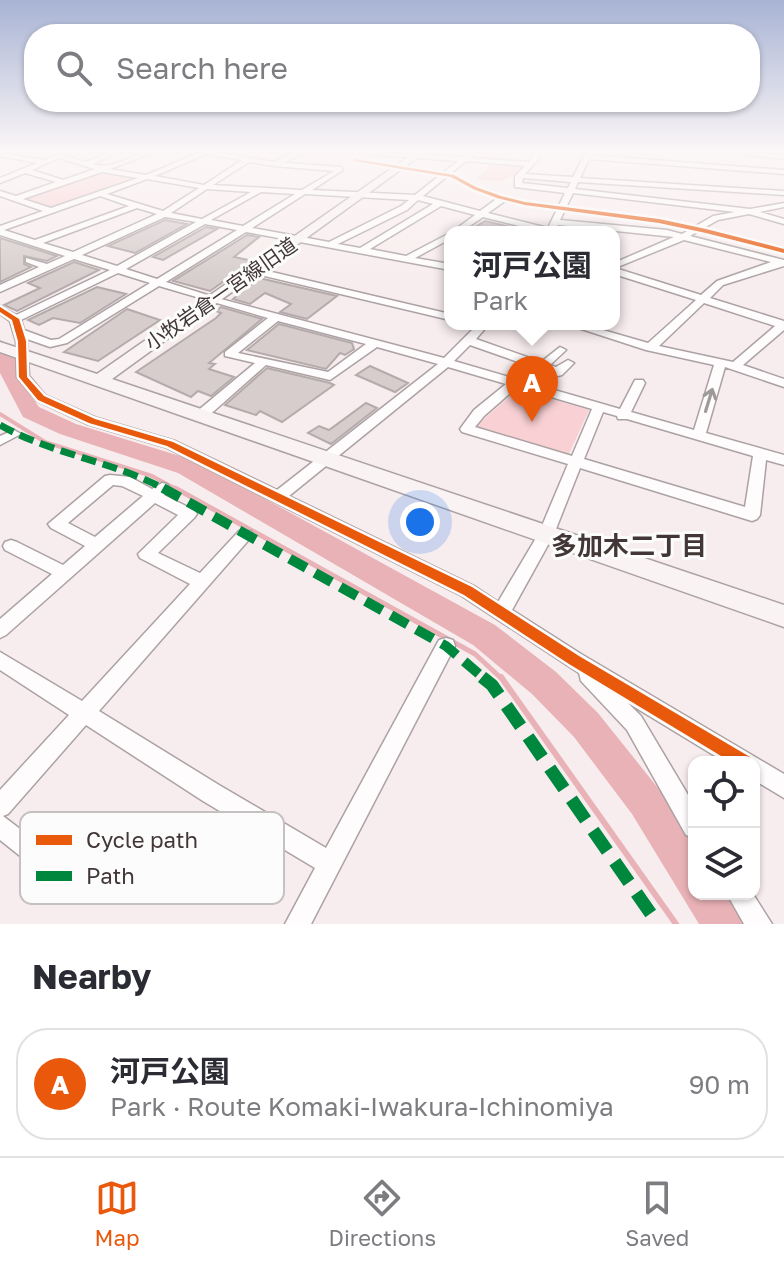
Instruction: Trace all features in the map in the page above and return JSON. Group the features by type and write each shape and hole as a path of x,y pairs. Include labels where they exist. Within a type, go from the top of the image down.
{"street":[{"path":"5,195 51,211"},
{"path":"15,199 27,195"},
{"path":"0,230 98,195"},
{"path":"105,195 164,214 303,237 444,266"},
{"path":"0,289 76,257 164,214 193,195"},
{"path":"15,319 117,270 249,195"},
{"path":"19,332 50,344 63,341 299,195"},
{"name":"小牧岩倉一宮線旧道","path":"100,380 361,195"},
{"path":"386,195 442,202 528,226"},
{"path":"333,243 404,208 420,195"},
{"path":"553,226 569,195"},
{"path":"602,195 748,211 784,222"},
{"path":"650,213 652,195"},
{"path":"464,226 502,199"},
{"path":"364,249 442,202"},
{"path":"35,243 138,205"},
{"path":"620,265 683,237 716,218 784,205"},
{"path":"556,222 607,226"},
{"path":"620,227 683,237 782,263"},
{"path":"0,230 213,300 784,460"},
{"path":"410,257 444,239"},
{"path":"29,260 49,268"},
{"path":"650,348 720,283 782,263"},
{"path":"620,270 701,300 784,325"},
{"path":"255,271 444,316"},
{"path":"0,309 15,319 19,332 13,351 23,377 41,398 92,421 170,444 280,496 502,611 574,660 735,756"},
{"path":"276,317 229,354 330,376 375,343"},
{"path":"735,366 784,325"},
{"path":"280,496 446,363 477,330"},
{"path":"591,330 650,348 735,366 784,383"},
{"path":"468,340 558,372 568,363"},
{"path":"542,367 560,350"},
{"path":"13,351 784,616"},
{"path":"200,416 264,361"},
{"path":"698,437 720,363"},
{"path":"514,383 479,413 467,429 752,515 760,454"},
{"path":"623,416 639,383"},
{"path":"502,611 546,534 572,463 598,409"},
{"path":"0,441 14,434"},
{"path":"97,545 56,524 110,480 158,491 189,514 146,554 202,582"},
{"path":"0,630 158,491"},
{"path":"0,806 245,535"},
{"path":"11,546 65,573"},
{"path":"298,924 446,646"},
{"path":"0,660 247,812"},
{"path":"574,660 634,723 688,817"},
{"path":"760,771 784,787"},
{"path":"0,826 20,842"},
{"path":"284,835 330,863"},
{"path":"743,900 759,924"}],"shaded area":[{"path":"34,195 91,195 52,209 22,199"},
{"path":"518,389 589,410 568,456 475,427"}],"building":[{"path":"165,220 187,224 135,253 108,246"},
{"path":"485,221 506,226 477,226"},
{"path":"206,227 217,229 163,260 153,257"},
{"path":"247,235 259,237 234,257 253,261 210,291 173,281"},
{"path":"0,238 57,256 47,261 24,256 24,264 31,267 0,282"},
{"path":"74,262 99,270 17,311 4,305 40,288 28,283"},
{"path":"259,278 337,296 307,319 280,312 291,304 265,293 250,304 233,299"},
{"path":"97,287 126,294 80,323 53,318 39,325 28,320"},
{"path":"221,307 262,319 209,363 215,364 209,369 234,377 211,396 198,391 191,397 136,372 216,318 221,313 216,311"},
{"path":"127,309 160,320 98,361 64,352"},
{"path":"279,324 352,343 354,349 345,355 340,353 326,369 247,350"},
{"path":"370,366 408,383 395,392 356,375"},
{"path":"267,368 334,385 282,422 260,411 256,415 225,405"},
{"path":"366,403 377,408 331,444 308,433 319,426 329,430"}],"waterway":[{"path":"0,346 16,389 31,412 68,429 187,467 484,635 544,683 586,725 645,801 688,869"},
{"path":"0,414 45,442 152,476 178,490"},
{"path":"175,488 475,654 502,679"},
{"path":"501,677 676,924"},
{"path":"708,900 724,924"}],"marked path":[{"path":"0,425 36,443 151,482 446,646 492,685 658,924"}],"cycle path":[{"path":"494,195 525,204 659,221 784,251"},
{"path":"0,309 15,319 22,341 23,377 41,398 92,421 170,444 468,591 574,660 735,756"}],"place":[{"name":"河戸公園","path":"532,422"}],"district":[{"name":"多加木二丁目","path":"629,546"}]}
